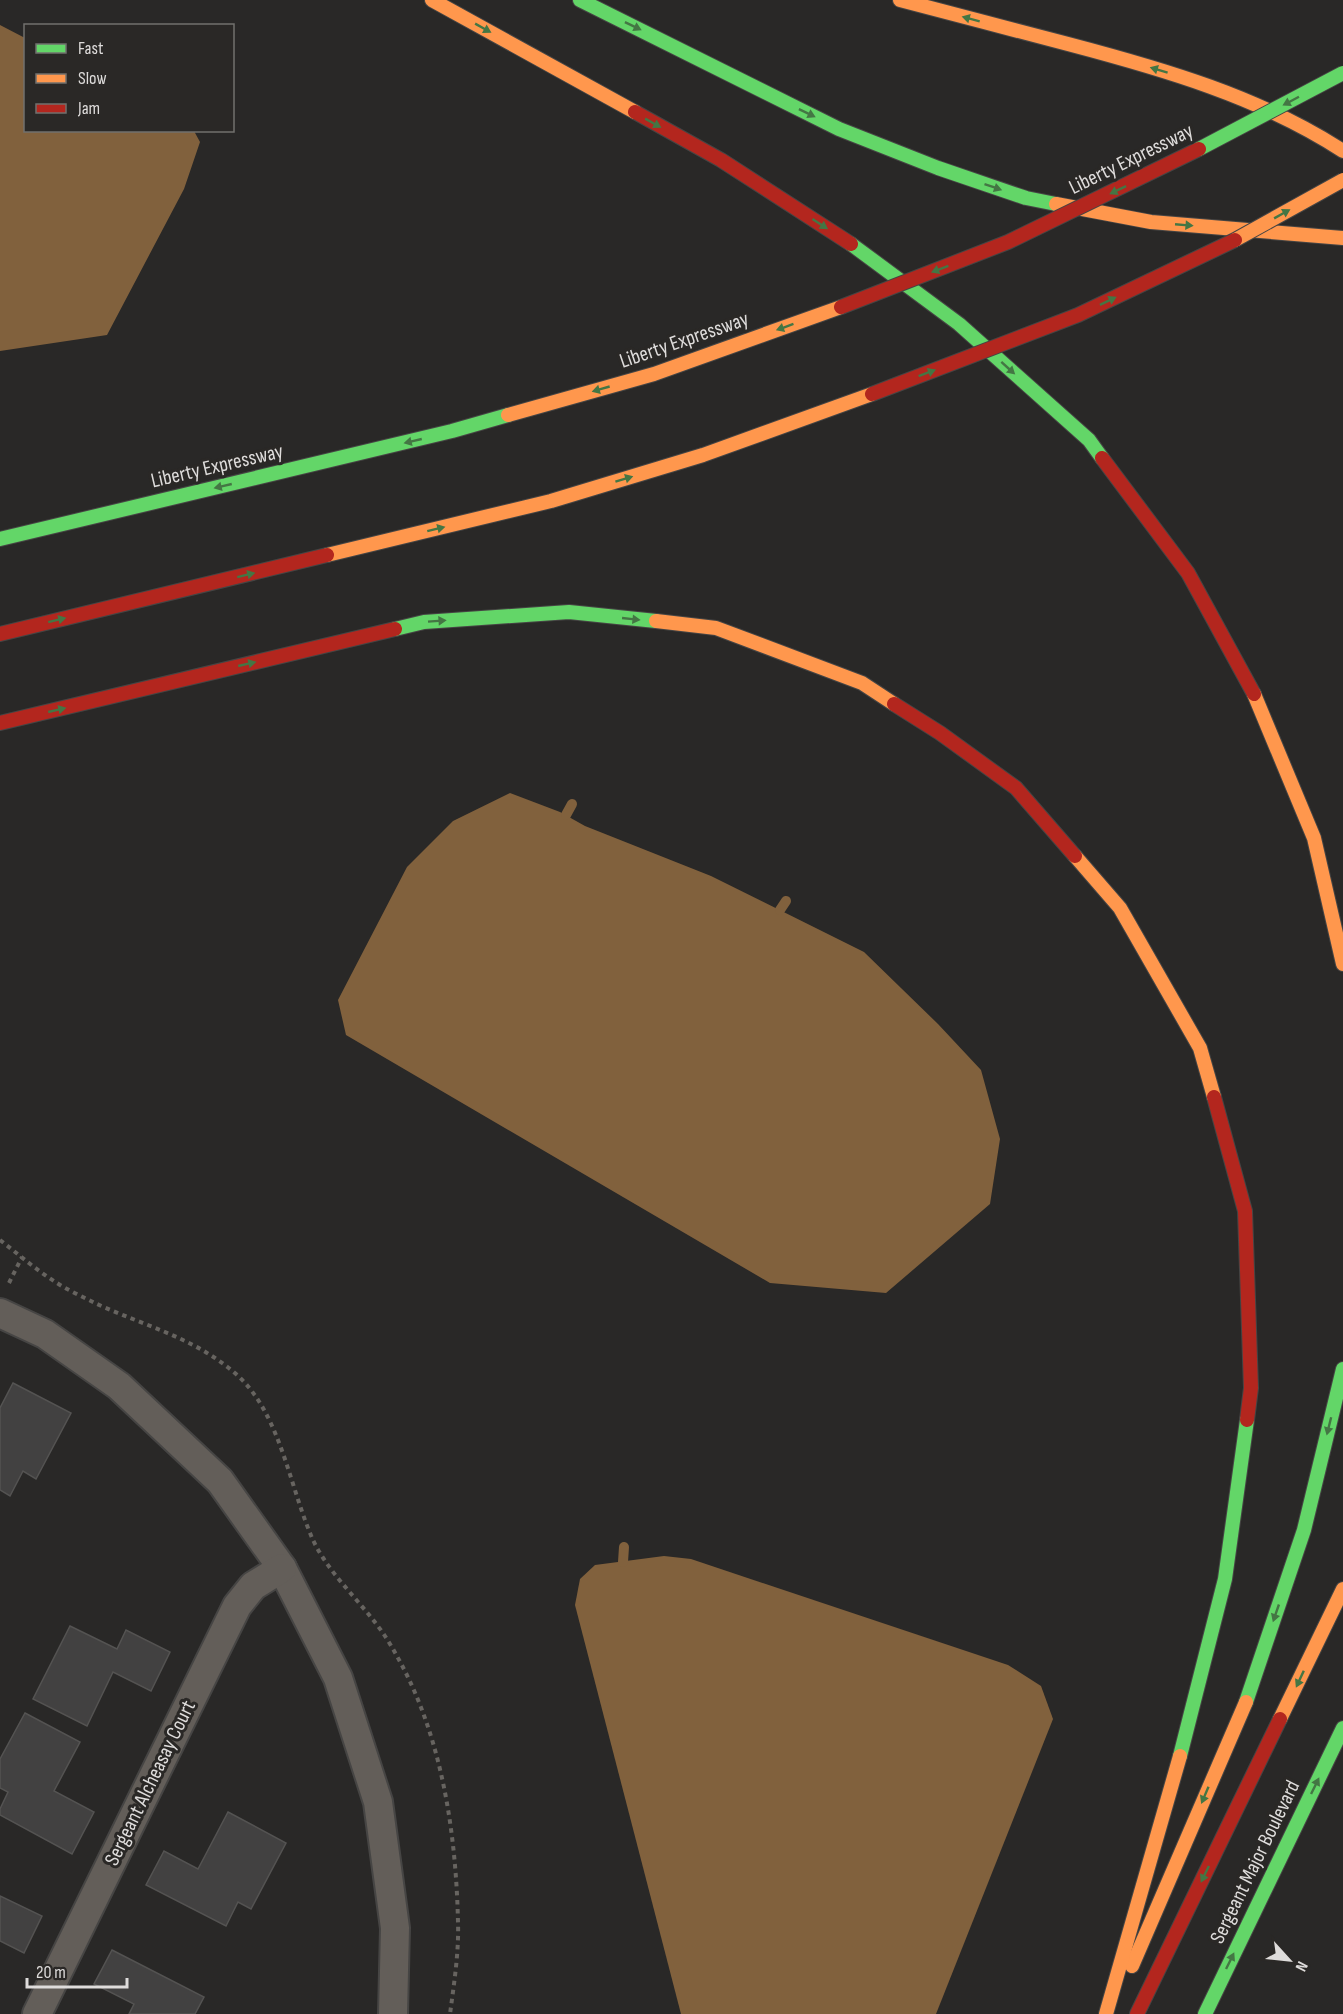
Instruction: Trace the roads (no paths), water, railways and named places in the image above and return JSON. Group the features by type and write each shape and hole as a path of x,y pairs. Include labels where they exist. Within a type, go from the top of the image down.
{"main road":[{"path":"432,0 721,160 852,244 960,324 1089,440 1188,573 1261,706 1314,838 1343,963"},
{"path":"580,0 838,129 938,168 1026,198 1150,222 1343,238"},
{"path":"900,0 1109,55 1215,87 1317,134 1343,151"},
{"name":"Liberty Expressway","path":"0,539 452,431 654,374 841,308 1008,242 1173,163 1343,73"},
{"path":"0,634 551,501 703,455 872,394 1078,315 1252,231 1343,180"},
{"path":"0,723 424,622 569,612 716,628 862,683 940,733 1016,788 1120,908 1200,1048 1245,1211 1251,1388 1225,1579 1169,1800 1106,2014"},
{"path":"1111,2014 1248,1696 1304,1530 1343,1369"},
{"path":"1137,2014 1343,1589"},
{"name":"Sergeant Major Boulevard","path":"1205,2014 1343,1728"}],"street":[{"path":"2,1302 119,1386 220,1481 282,1568 338,1678 378,1802 395,1928 393,2014"},
{"name":"Sergeant Alcheasay Court","path":"37,2014 237,1606 253,1586 282,1568"}],"waterway":[{"path":"566,815 572,804"},
{"path":"780,910 786,901"},
{"path":"623,1562 624,1547"}]}
